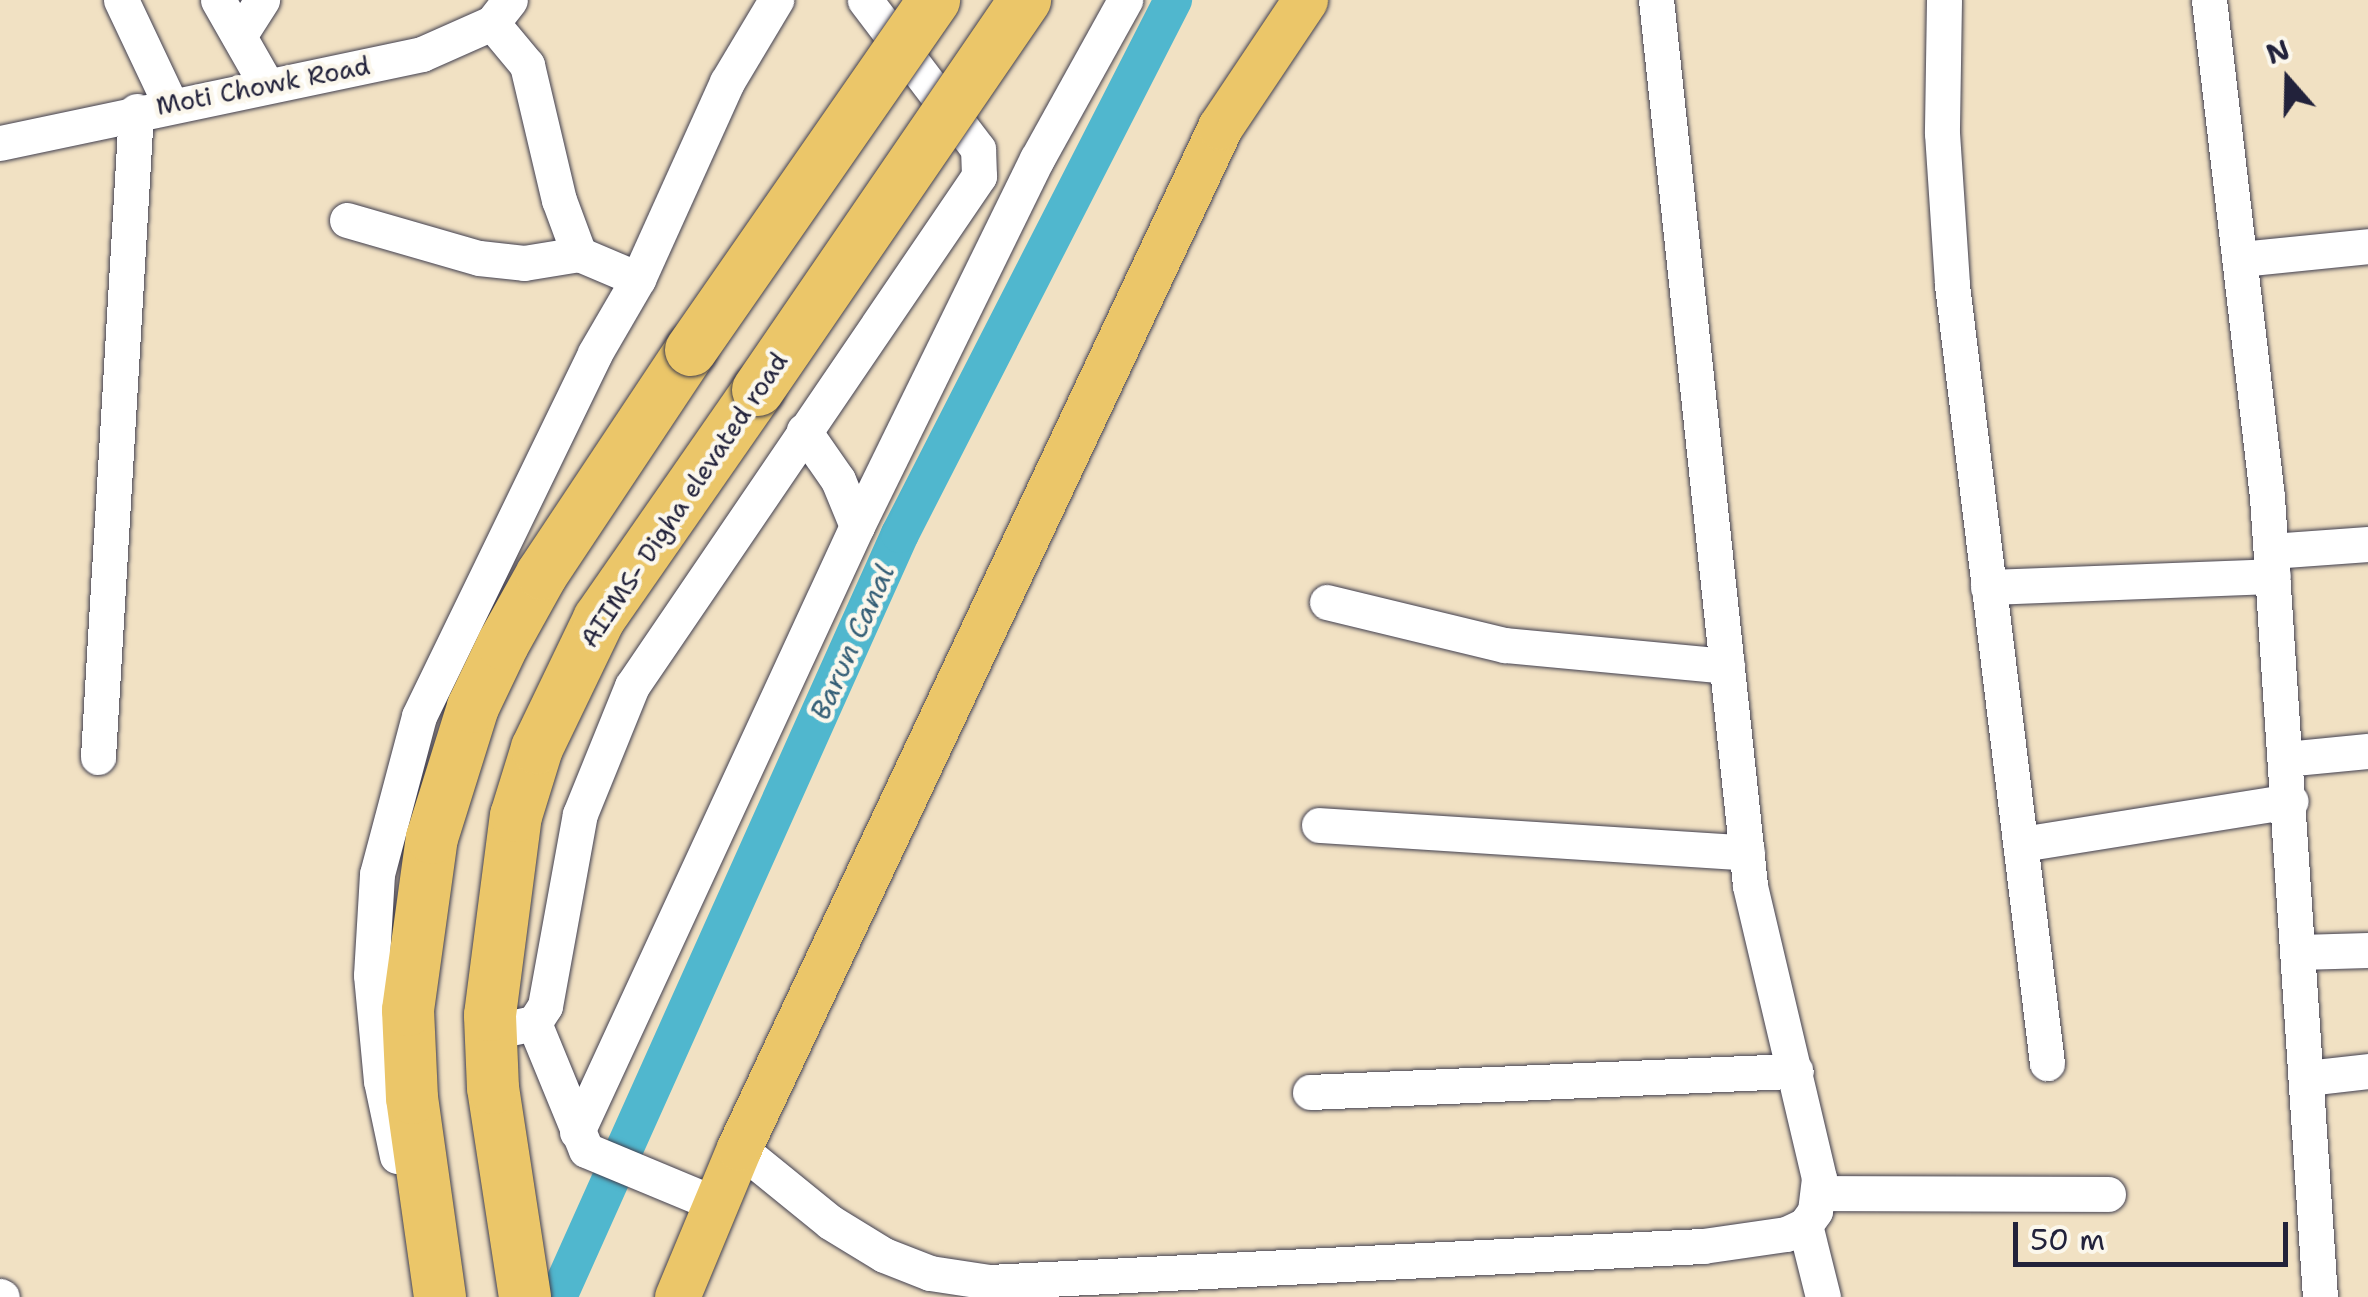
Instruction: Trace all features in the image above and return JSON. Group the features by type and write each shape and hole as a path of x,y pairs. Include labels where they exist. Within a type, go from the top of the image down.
{"highway":[{"path":"438,1286 412,1098 408,1010 432,838 473,706 511,630 691,350 934,0"},
{"name":"AIIMS- Digha elevated road","path":"523,1284 503,886 537,748 600,619 1025,0"}],"main road":[{"path":"677,1297 739,1148 1220,126 1305,0"}],"street":[{"path":"98,757 153,108 120,0"},
{"path":"218,0 266,84"},
{"path":"239,36 262,0"},
{"path":"438,1286 404,1187 380,1081 371,975 377,874 418,716 594,353 638,279 728,82 776,0"},
{"path":"716,1204 582,1141 513,1028 554,971 580,814 632,686 979,176 978,149 865,0"},
{"path":"582,1141 857,526 1037,160 1124,0"},
{"path":"1656,0 1747,853 1764,956 1796,1071 1823,1297"},
{"path":"1944,0 1944,196 2047,1063"},
{"path":"2208,0 2241,259 2272,563 2320,1297"},
{"path":"501,12 528,65 559,200 579,254"},
{"name":"Moti Chowk Road","path":"0,143 422,54 501,12"},
{"path":"347,220 478,258 524,262 579,254 638,279"},
{"path":"2241,259 2368,246"},
{"path":"804,431 838,480 857,526"},
{"path":"1988,587 2272,563 2368,544"},
{"path":"1327,602 1506,644 1727,666"},
{"path":"2286,759 2368,751"},
{"path":"2022,844 2290,801"},
{"path":"1319,825 1747,853"},
{"path":"2300,952 2368,950"},
{"path":"1310,1092 1796,1071"},
{"path":"2307,1078 2368,1071"},
{"path":"739,1148 830,1222 884,1255 930,1273 1016,1290 1390,1281 1786,1234 1812,1209 2108,1194"}],"waterway":[{"name":"Barun Canal","path":"558,1297 900,534 1173,0"}]}
